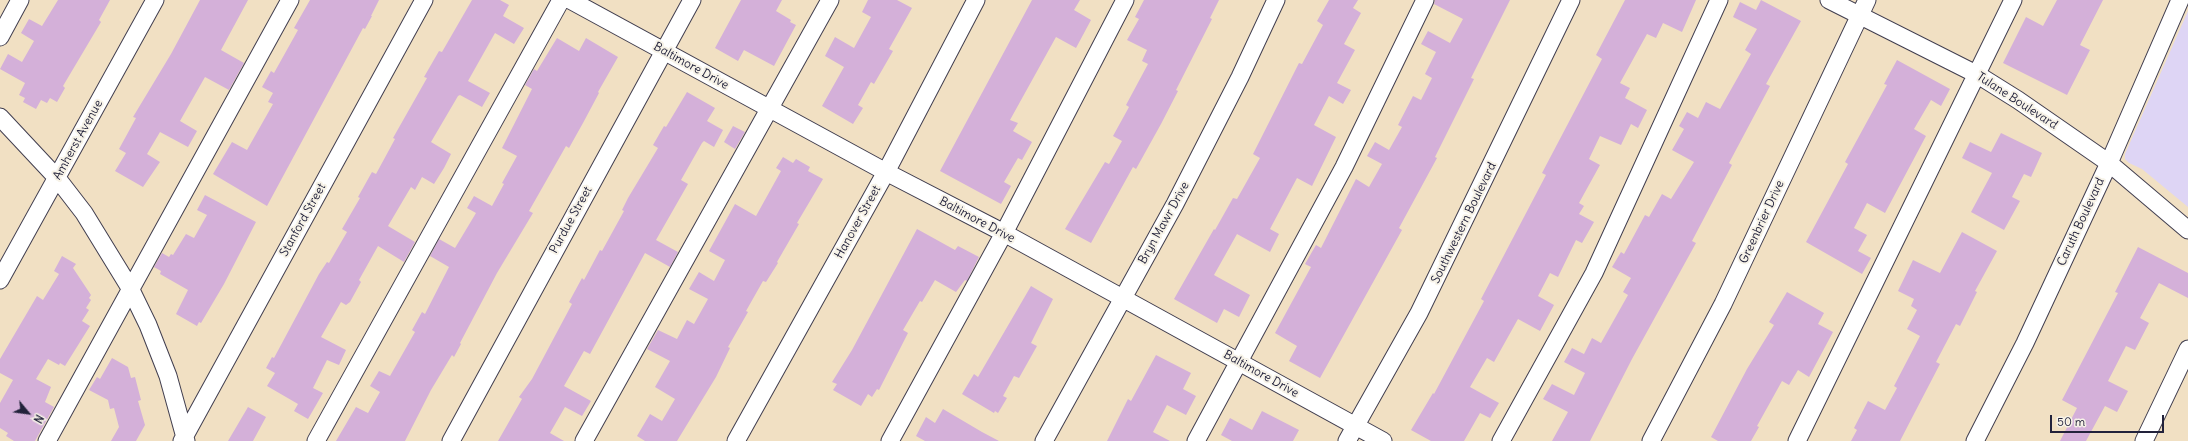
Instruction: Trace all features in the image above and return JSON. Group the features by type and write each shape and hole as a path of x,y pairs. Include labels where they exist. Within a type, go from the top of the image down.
{"street":[{"path":"0,37 20,0"},
{"name":"Amherst Avenue","path":"0,280 155,0"},
{"path":"47,441 290,0"},
{"name":"Stanford Street","path":"184,439 424,0"},
{"path":"316,441 561,0"},
{"name":"Baltimore Drive","path":"570,0 1240,362 1352,434 1383,441"},
{"name":"Purdue Street","path":"451,441 692,0"},
{"path":"584,441 830,0"},
{"name":"Hanover Street","path":"736,441 886,172 976,0"},
{"path":"890,441 1004,234 1124,0"},
{"name":"Bryn Mawr Drive","path":"1044,441 1198,160 1276,0"},
{"path":"1196,441 1341,174 1425,0"},
{"name":"Southwestern Boulevard","path":"1352,434 1419,313 1571,0"},
{"path":"1501,441 1574,312 1594,273 1719,0"},
{"name":"Tulane Boulevard","path":"1829,0 1978,75 2109,163 2188,230"},
{"name":"Greenbrier Drive","path":"1651,441 1723,304 1867,0"},
{"path":"1797,441 1978,75 2013,0"},
{"name":"Caruth Boulevard","path":"1975,441 2025,343 2109,163 2180,0"},
{"path":"0,117 57,178 84,213 130,288 148,325 168,376 184,439"},
{"path":"2144,441 2188,349"}],"shaded area":[{"path":"2188,11 2188,207 2142,169 2129,163 2125,159 2125,154"}],"building":[{"path":"58,0 110,0 99,20 101,22 63,86 65,88 57,102 50,98 47,103 41,100 36,109 23,102 25,98 19,95 25,83 0,69 8,54 22,62 34,41 21,33 29,19 42,26"},
{"path":"200,0 248,0 221,50 244,63 229,90 205,77 180,121 197,131 188,147 160,132 147,154 160,162 143,187 115,171 126,153 119,149 136,118 133,117 171,54"},
{"path":"310,0 379,0 365,29 363,28 267,206 213,174 232,142 247,150 273,104 268,102 273,93 262,87 271,71 274,73 298,30 294,28"},
{"path":"472,0 500,0 509,5 503,16 524,28 514,44 495,33 468,81 490,93 482,107 460,95 458,96 431,142 451,154 444,168 434,184 422,177 415,190 411,187 388,226 415,242 404,262 378,246 359,280 361,282 350,302 346,305 341,302 321,337 346,350 339,365 327,360 313,388 323,393 308,419 294,411 298,404 267,386 275,373 266,368 272,357 274,358 319,274 327,262 329,263 347,232 342,229 360,198 358,197 372,172 376,174 395,139 393,138 427,78 424,77 439,51 442,52"},
{"path":"741,0 782,0 776,11 791,20 790,22 796,25 774,66 744,50 738,61 715,48"},
{"path":"868,0 897,0 912,8 889,49 893,51 874,84 871,82 858,105 863,108 853,124 822,106 844,67 825,56 835,37 854,48 871,17 862,12"},
{"path":"1032,0 1080,0 1074,10 1091,20 1076,48 1056,37 1010,120 1018,123 1013,131 1032,142 1022,160 1018,158 1004,182 1011,186 1001,204 940,171"},
{"path":"1144,0 1219,0 1210,18 1212,19 1176,90 1178,91 1161,124 1136,169 1133,167 1091,243 1065,229 1105,162 1109,164 1122,141 1113,136 1129,107 1126,105 1148,64 1142,61 1147,50 1127,40 1139,19 1135,17"},
{"path":"1329,0 1358,0 1353,8 1361,13 1344,44 1355,50 1337,83 1351,90 1343,104 1329,96 1314,125 1336,137 1312,186 1297,178 1270,229 1279,234 1270,252 1237,234 1214,275 1250,295 1239,317 1224,309 1217,323 1174,299 1214,229 1215,230 1233,198 1237,199 1260,158 1253,154 1299,63 1302,64 1323,25 1317,21"},
{"path":"1435,0 1510,0 1471,78 1474,79 1435,157 1437,158 1399,228 1402,230 1320,378 1289,361 1297,346 1275,333 1311,267 1305,264 1316,245 1321,248 1356,179 1369,187 1382,164 1367,156 1375,142 1389,150 1402,127 1398,125 1413,96 1421,100 1432,78 1425,74 1436,52 1421,44 1428,31 1450,43 1463,19 1434,4"},
{"path":"1625,0 1696,0 1682,32 1663,23 1656,38 1647,34 1620,83 1630,88 1625,98 1647,110 1638,128 1631,124 1621,145 1600,136 1589,159 1600,165 1579,203 1584,206 1579,214 1594,222 1582,243 1576,240 1558,277 1550,273 1538,296 1554,305 1540,331 1518,319 1494,362 1487,358 1470,387 1499,403 1490,418 1480,413 1464,441 1431,441 1411,430 1433,393 1434,394 1484,301 1481,299 1546,175 1542,173 1602,59 1596,55"},
{"path":"1761,0 1801,21 1766,84 1770,86 1729,163 1732,165 1692,241 1696,243 1632,359 1590,441 1552,441 1568,412 1543,399 1552,384 1574,395 1585,373 1564,362 1572,348 1584,354 1592,338 1601,343 1628,295 1623,292 1631,278 1612,267 1621,252 1624,254 1645,215 1649,217 1662,194 1671,199 1694,162 1672,150 1684,129 1679,126 1687,112 1698,118 1706,102 1720,109 1751,54 1745,50 1757,29 1733,17 1740,2 1756,10"},
{"path":"2057,0 2103,0 2080,45 2090,50 2067,95 2003,63 2026,17 2043,26"},
{"path":"557,38 579,51 586,38 618,57 569,148 566,146 529,211 533,213 497,273 454,357 452,355 431,390 405,441 336,441 356,407 368,413 380,392 370,386 379,371 390,376 415,332 412,330 422,312 425,314 449,267 430,256 439,239 455,248 476,213 467,208 474,196 492,206 504,184 502,183 517,156 502,148 532,89 525,85 534,69 537,71"},
{"path":"1897,60 1950,89 1941,106 1931,100 1914,129 1926,136 1885,213 1867,203 1854,228 1867,235 1858,251 1871,258 1862,274 1806,242 1848,164 1845,162 1887,85 1884,84"},
{"path":"687,92 715,108 707,121 723,130 714,147 704,141 702,143 681,180 688,184 656,240 678,252 670,267 645,253 590,354 584,351 564,386 591,401 582,416 565,407 550,433 564,441 498,441 522,399 519,397 532,379 572,304 569,302 582,278 584,280 600,250 602,251 624,211 622,210 628,198 658,148 653,145 664,126 666,127"},
{"path":"733,126 745,132 735,149 724,142"},
{"path":"2001,133 2042,153 2031,177 2024,174 2012,197 2020,201 2004,230 1971,212 1992,173 1962,158 1970,142 1991,152"},
{"path":"783,157 793,163 796,159 810,167 808,171 823,179 797,223 799,224 777,262 778,263 766,282 763,281 746,311 748,312 728,347 730,348 716,377 677,441 645,441 637,436 650,414 662,421 675,399 655,387 670,361 647,349 658,330 677,339 687,320 694,324 708,299 689,289 699,272 714,281 725,260 709,251 735,204 756,216 781,171 776,168"},
{"path":"205,195 256,222 224,284 201,323 199,322 197,326 176,314 188,290 160,274 161,271 154,267 162,253 169,257 171,254 173,255 186,234 194,238 207,215 197,210"},
{"path":"917,229 955,250 958,246 979,257 967,281 965,280 956,292 935,280 922,302 920,301 903,330 908,333 879,390 877,389 872,397 868,394 861,406 833,390 837,384 832,382 852,350"},
{"path":"1962,232 1997,251 1975,291 1977,292 1960,326 1956,324 1936,362 1940,364 1900,441 1851,441 1857,430 1854,428 1868,401 1885,410 1897,388 1894,386 1920,336 1907,329 1917,310 1911,306 1914,299 1898,291 1913,260 1940,273"},
{"path":"2138,247 2188,273 2188,298 2159,283 2140,318 2149,323 2135,350 2126,346 2108,381 2128,391 2117,412 2105,406 2086,441 2060,441 2077,408 2062,400 2118,293 2115,292"},
{"path":"62,256 76,264 73,268 91,295 89,298 91,300 86,308 89,310 82,321 90,326 65,366 60,363 59,365 48,359 36,379 51,387 45,402 54,407 35,441 14,441 6,436 8,433 0,428 0,403 13,380 0,373 0,359 37,296 43,300 59,274 54,271"},
{"path":"1031,286 1053,299 1031,343 1037,346 1019,378 1014,376 1003,396 1007,398 998,413 995,411 994,413 962,394 974,374 978,377"},
{"path":"1787,292 1824,313 1818,324 1833,332 1809,377 1798,370 1789,385 1782,381 1757,426 1759,427 1751,441 1718,441 1711,437 1747,369 1774,325 1769,322"},
{"path":"1156,355 1191,373 1183,389 1196,396 1186,415 1167,405 1153,432 1170,441 1107,441 1128,399 1131,401"},
{"path":"112,358 128,367 131,378 135,377 141,400 138,401 145,425 136,441 111,441 119,427 114,408 110,409 108,400 89,390 97,377 100,379"},
{"path":"248,407 266,417 253,441 228,441"},
{"path":"943,409 999,441 925,441 916,436 926,417 935,423"},
{"path":"1262,411 1299,430 1293,441 1232,441 1221,435 1230,418 1252,430"}]}
